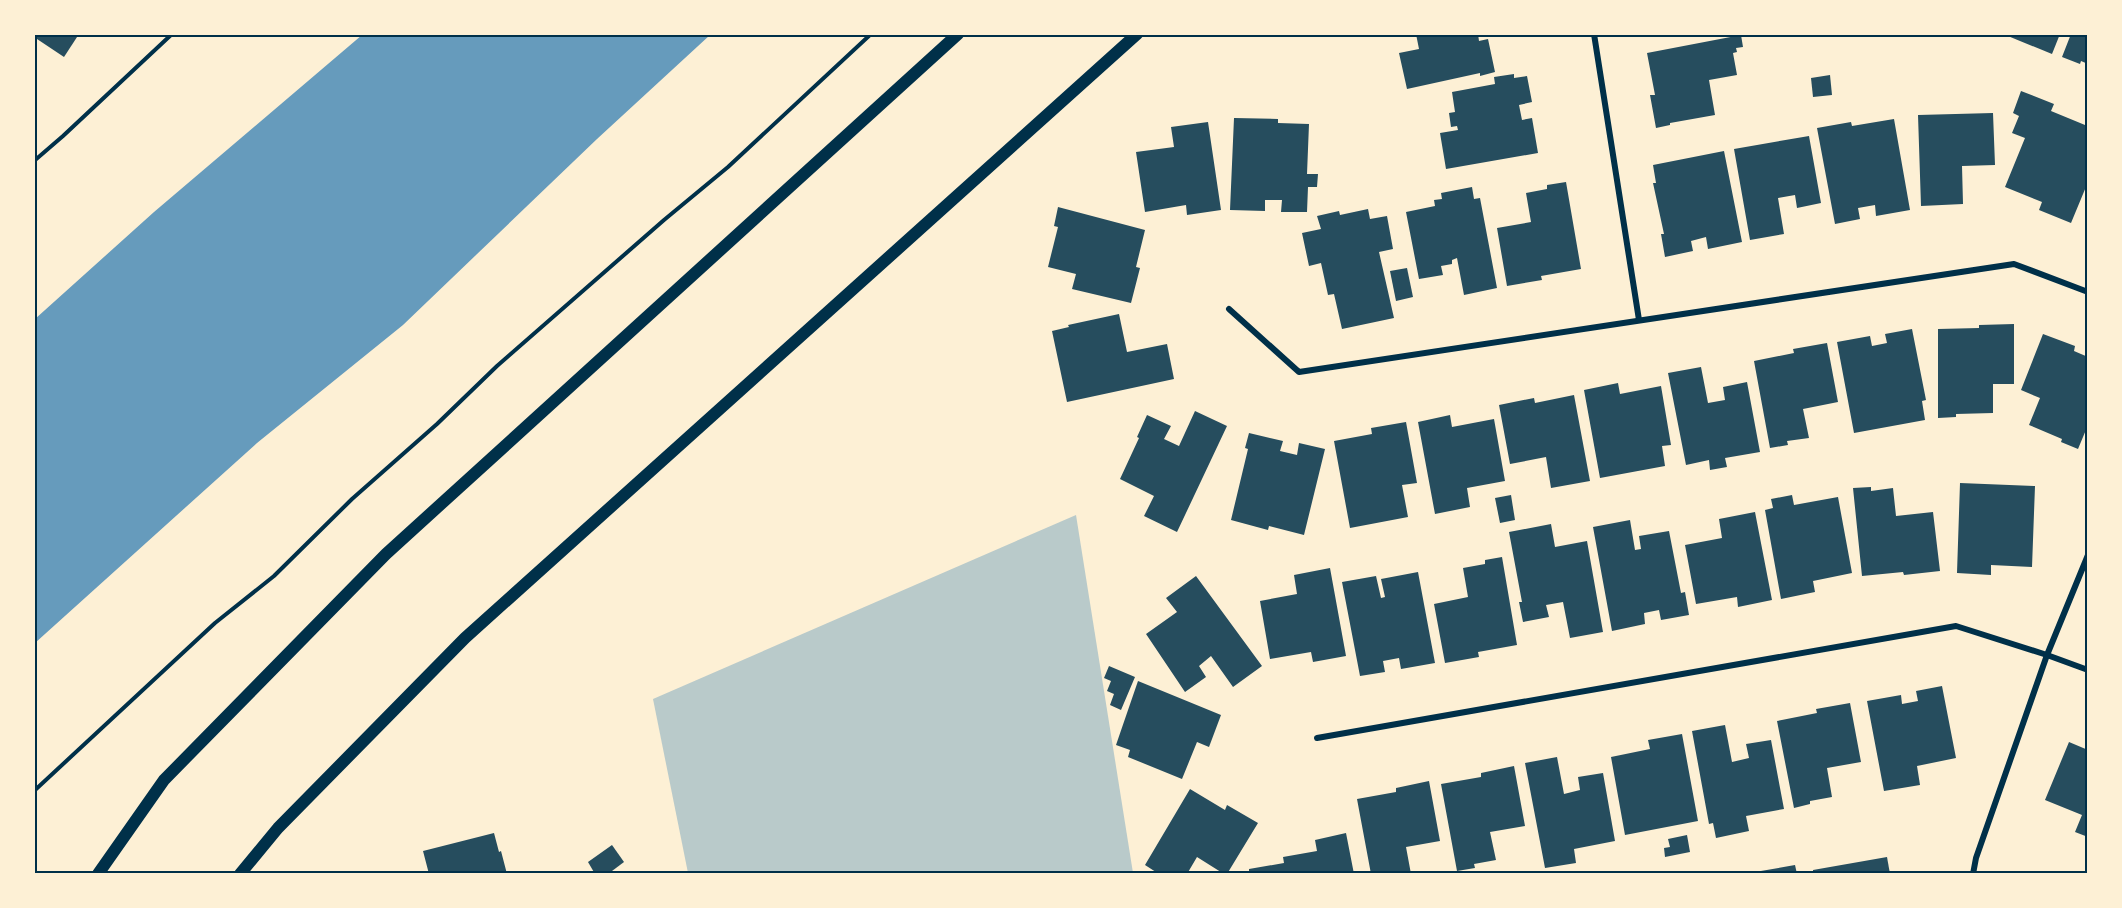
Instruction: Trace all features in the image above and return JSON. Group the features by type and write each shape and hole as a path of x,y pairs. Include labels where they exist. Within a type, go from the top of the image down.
{"main road":[{"path":"98,873 164,780 386,554 958,34"},
{"path":"240,873 278,828 465,638 1137,34"}],"street":[{"path":"1594,34 1639,320"},
{"path":"1229,309 1299,372 2014,264 2088,292"},
{"path":"1973,873 1976,858 2047,655 2088,555"},
{"path":"1317,738 1956,626 2088,670"}],"path":[{"path":"34,161 172,34"},
{"path":"34,791 214,623 274,576 352,499 437,424 497,366 663,220 728,167 871,34"}],"shaded area":[{"path":"1076,515 1133,873 688,873 653,699"}],"water":[{"path":"362,35 710,35 597,139 403,325 257,443 35,643 35,319 154,212"}],"building":[{"path":"34,34 79,34 64,57 34,37"},
{"path":"1416,34 1478,34 1479,41 1488,39 1495,72 1480,76 1480,73 1407,89 1399,53 1419,49"},
{"path":"2003,34 2060,34 2052,54"},
{"path":"2071,34 2088,34 2088,64 2081,61 2080,64 2062,57"},
{"path":"1741,35 1743,47 1736,48 1737,52 1733,53 1737,75 1709,80 1715,115 1670,123 1670,125 1656,128 1650,95 1655,95 1647,53"},
{"path":"1514,74 1514,78 1527,76 1532,102 1519,105 1522,120 1532,118 1538,153 1446,169 1440,133 1458,130 1457,126 1451,127 1449,113 1455,112 1452,92 1495,84 1494,77"},
{"path":"1830,75 1832,95 1813,97 1811,78"},
{"path":"2021,91 2054,104 2051,111 2085,125 2088,119 2088,182 2071,223 2039,210 2042,202 2005,187 2025,138 2012,133 2019,116 2013,113"},
{"path":"1993,113 1995,165 1962,166 1963,204 1921,206 1918,115"},
{"path":"1234,118 1278,119 1278,123 1309,124 1307,174 1318,174 1317,187 1308,187 1307,212 1281,212 1282,200 1265,200 1265,211 1230,210"},
{"path":"1894,119 1910,210 1876,216 1875,205 1858,208 1860,219 1835,224 1817,128 1851,122 1852,126"},
{"path":"1208,122 1221,210 1187,215 1186,205 1145,212 1136,152 1174,147 1171,127"},
{"path":"1809,136 1821,203 1797,208 1795,195 1778,198 1784,234 1750,240 1734,149"},
{"path":"1724,151 1742,242 1708,249 1706,237 1691,241 1693,251 1665,257 1661,234 1664,234 1653,183 1656,183 1653,165"},
{"path":"1566,182 1581,269 1541,276 1542,280 1507,286 1497,228 1531,222 1526,193 1547,189 1547,185"},
{"path":"1472,187 1474,199 1480,198 1497,288 1464,295 1457,258 1452,260 1452,264 1441,266 1443,275 1419,279 1406,212 1435,206 1434,200 1442,199 1441,193"},
{"path":"1058,207 1145,230 1136,267 1140,268 1131,303 1072,289 1076,274 1048,267 1058,227 1054,226"},
{"path":"1368,209 1370,219 1387,216 1393,249 1379,252 1394,318 1342,329 1334,294 1328,295 1321,263 1309,266 1302,233 1321,229 1317,216 1339,211 1340,215"},
{"path":"1407,268 1413,297 1396,301 1390,271"},
{"path":"1119,314 1127,352 1167,344 1174,379 1067,402 1052,331 1069,327 1068,325"},
{"path":"2014,324 2014,384 1993,384 1993,413 1956,414 1956,417 1938,418 1938,329"},
{"path":"1912,329 1926,400 1922,401 1925,420 1854,433 1837,342 1870,336 1872,346 1887,343 1885,334"},
{"path":"2043,334 2075,346 2074,351 2088,357 2088,425 2078,449 2061,442 2062,439 2029,425 2040,398 2021,390"},
{"path":"1827,343 1838,402 1803,409 1809,438 1787,441 1788,445 1770,448 1754,361 1794,353 1793,349"},
{"path":"1701,367 1708,403 1725,400 1723,387 1747,382 1760,452 1725,458 1727,467 1710,470 1709,460 1686,465 1668,373"},
{"path":"1618,383 1620,394 1661,386 1671,445 1662,446 1665,466 1600,478 1584,390"},
{"path":"1574,395 1590,481 1551,488 1546,457 1510,464 1499,405 1534,398 1535,403"},
{"path":"1195,411 1227,426 1177,532 1144,516 1154,496 1120,479 1147,415 1171,426 1164,439 1179,446"},
{"path":"1450,415 1452,427 1494,419 1505,481 1467,488 1470,507 1435,514 1418,422"},
{"path":"1406,422 1417,483 1402,485 1408,517 1350,528 1334,441 1372,434 1371,428"},
{"path":"1249,433 1283,441 1280,451 1297,455 1299,443 1325,449 1304,535 1269,526 1268,530 1231,520 1248,449 1245,448"},
{"path":"1960,483 2035,486 2032,567 1991,565 1991,575 1957,573"},
{"path":"1871,487 1871,491 1893,488 1896,516 1933,512 1940,571 1862,576 1853,488"},
{"path":"1511,495 1515,520 1500,523 1495,498"},
{"path":"1792,495 1794,505 1838,497 1852,573 1813,581 1815,592 1781,599 1765,510 1773,508 1771,499"},
{"path":"1755,512 1772,600 1738,607 1737,597 1696,604 1685,545 1722,538 1719,519"},
{"path":"1630,520 1635,550 1641,549 1639,536 1669,531 1681,593 1685,592 1689,615 1661,620 1659,610 1644,613 1645,624 1612,631 1593,527"},
{"path":"1551,524 1555,547 1587,541 1603,632 1570,638 1563,602 1546,605 1549,617 1523,622 1519,602 1522,602 1509,532"},
{"path":"1502,557 1517,645 1478,652 1479,657 1445,663 1434,604 1468,597 1463,568 1485,564 1485,560"},
{"path":"1330,568 1346,656 1313,662 1311,652 1270,659 1260,601 1297,594 1294,575"},
{"path":"1418,572 1435,663 1401,669 1399,658 1383,661 1385,672 1360,676 1342,582 1376,576 1381,598 1385,597 1381,579"},
{"path":"1196,576 1262,666 1233,687 1211,656 1199,666 1206,677 1185,692 1146,634 1177,612 1166,598"},
{"path":"1109,666 1135,677 1121,710 1110,705 1114,694 1107,691 1111,681 1104,678"},
{"path":"1138,681 1221,715 1209,747 1197,742 1182,779 1128,757 1130,750 1116,745"},
{"path":"1942,686 1956,758 1917,766 1920,785 1884,791 1867,701 1901,695 1902,704 1918,701 1916,691"},
{"path":"1850,703 1861,762 1827,768 1832,797 1810,801 1810,804 1794,808 1777,721 1817,713 1816,709"},
{"path":"1725,725 1732,762 1749,758 1746,744 1771,740 1784,809 1746,816 1749,831 1716,838 1713,823 1709,824 1692,731"},
{"path":"1682,734 1698,821 1625,835 1611,757 1650,749 1648,740"},
{"path":"2069,742 2088,750 2088,837 2075,832 2082,815 2045,800"},
{"path":"1557,757 1564,794 1580,790 1578,777 1603,773 1615,841 1574,849 1576,863 1545,868 1525,763"},
{"path":"1514,766 1525,826 1490,832 1496,860 1474,864 1475,868 1457,871 1441,784 1481,777 1481,773"},
{"path":"1429,781 1440,841 1406,847 1411,874 1371,874 1357,799 1396,792 1396,788"},
{"path":"1190,789 1225,810 1227,805 1258,823 1227,874 1197,857 1187,874 1164,872 1159,874 1145,865"},
{"path":"494,833 507,874 429,874 423,851"},
{"path":"1346,833 1354,874 1249,874 1249,869 1284,863 1283,857 1317,851 1315,840"},
{"path":"1687,835 1690,852 1665,857 1664,848 1670,847 1668,839"},
{"path":"612,845 624,862 608,874 595,874 588,862"},
{"path":"1887,857 1890,874 1813,874 1813,870"},
{"path":"1795,865 1797,874 1755,874 1755,872"}]}
